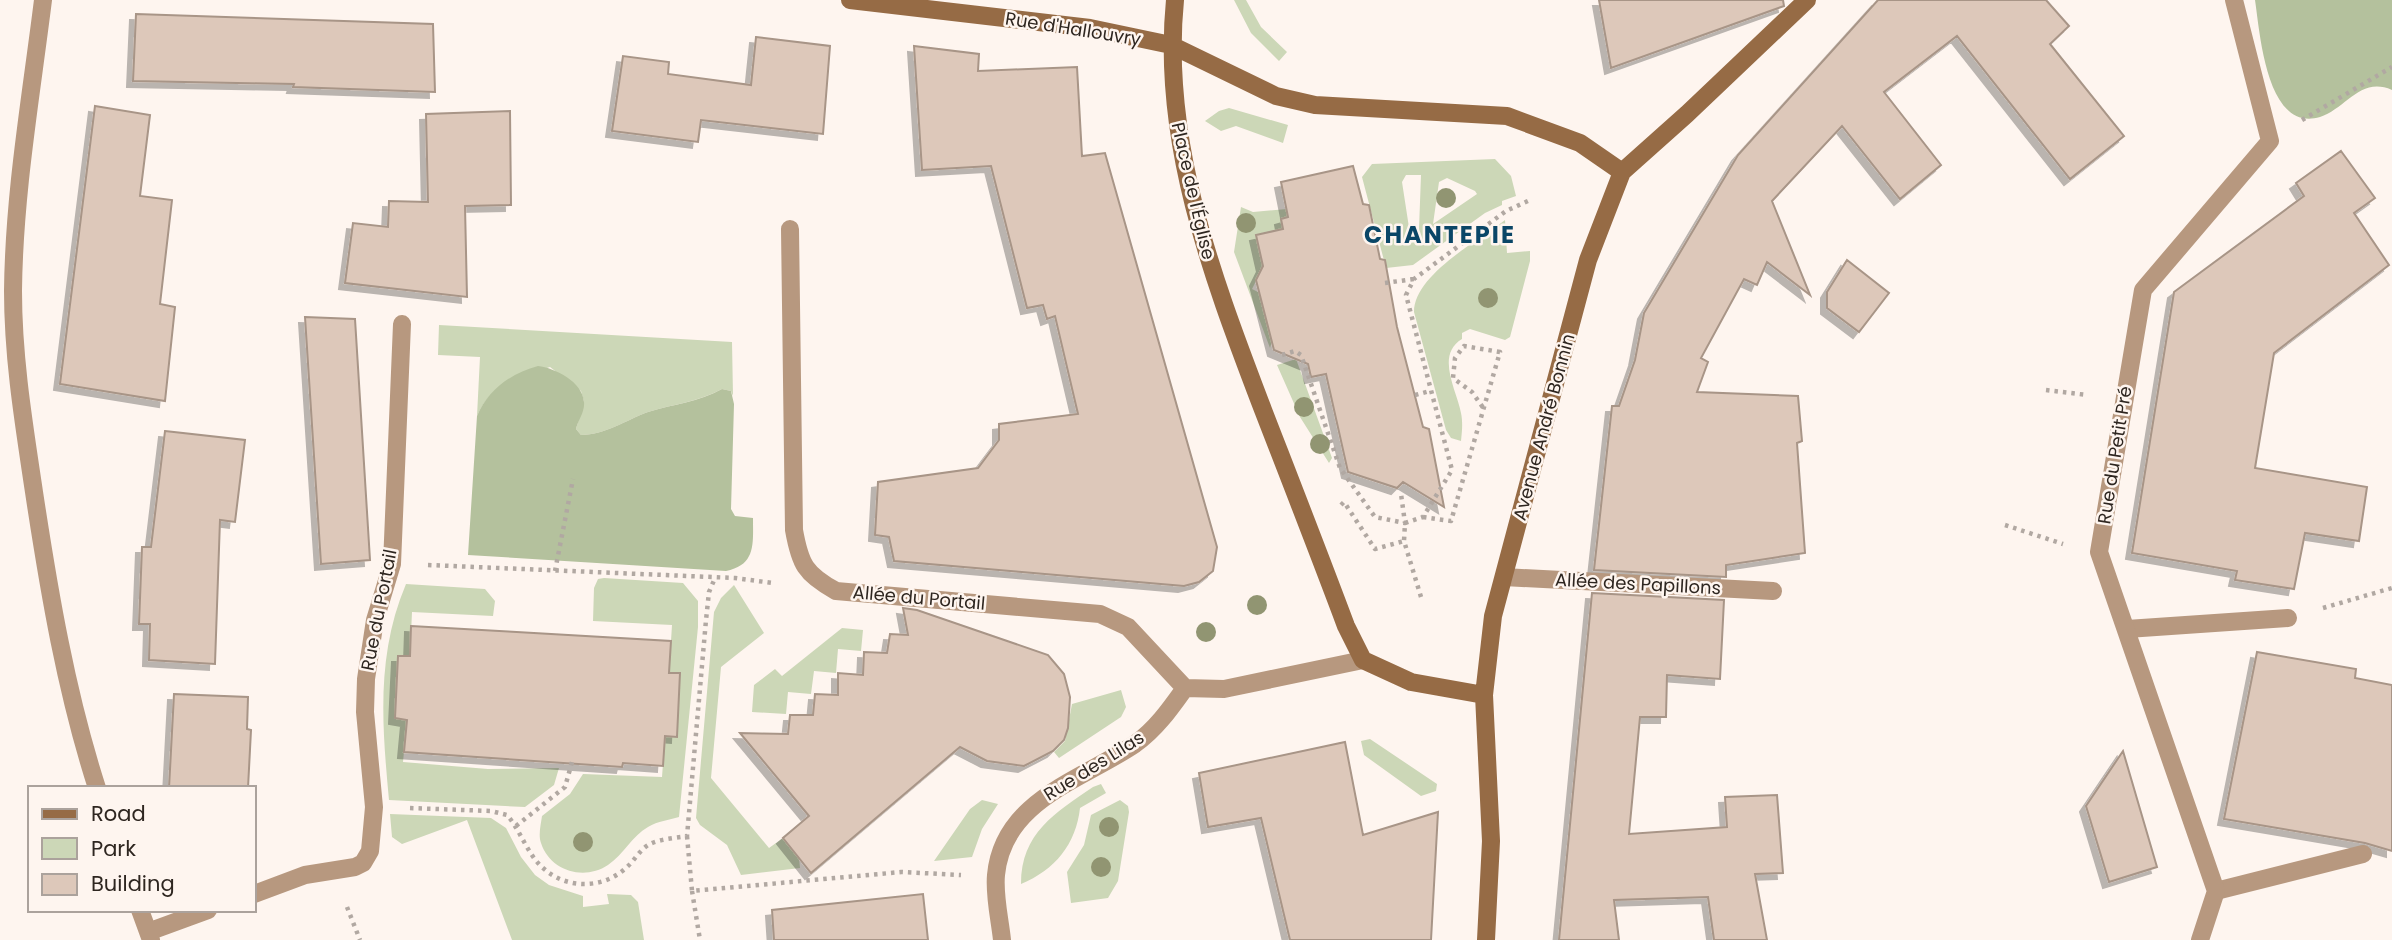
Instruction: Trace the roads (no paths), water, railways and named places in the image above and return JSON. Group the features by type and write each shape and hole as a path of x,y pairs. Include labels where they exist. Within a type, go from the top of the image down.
{"main road":[{"name":"Rue d'Hallouvry","path":"850,0 1090,28 1171,45"},
{"name":"Place de l'Église","path":"1175,0 1171,45 1179,139 1213,276 1346,626 1363,660"},
{"name":"Avenue André Bonnin","path":"1486,940 1491,841 1484,695 1493,616 1588,260 1622,172 1807,0"},
{"path":"1171,45 1276,96 1315,106 1507,116 1580,143 1622,172"},
{"path":"1363,660 1411,682 1484,695"}],"street":[{"path":"43,0 16,216 13,292 16,372 44,560 78,730 96,786"},
{"name":"Rue du Petit Pré","path":"2216,891 2099,552 2143,289 2270,142 2234,0"},
{"name":"Allée du Portail","path":"790,229 794,530 799,560 814,579 836,591 1100,614 1128,627 1185,688"},
{"name":"Rue du Portail","path":"256,893 305,875 363,863 370,851 374,807 365,712 366,679 375,620 391,564 402,324"},
{"name":"Allée des Papillons","path":"1504,577 1773,590"},
{"path":"2127,629 2288,618"},
{"path":"1185,688 1224,689 1363,660"},
{"name":"Rue des Lilas","path":"1002,940 996,877 1003,844 1021,817 1046,795 1136,744 1164,719 1185,688"},
{"path":"2200,940 2216,891 2363,854"},
{"path":"141,912 149,936 203,912"}],"district":[{"name":"CHANTEPIE","path":"1440,235"}]}
